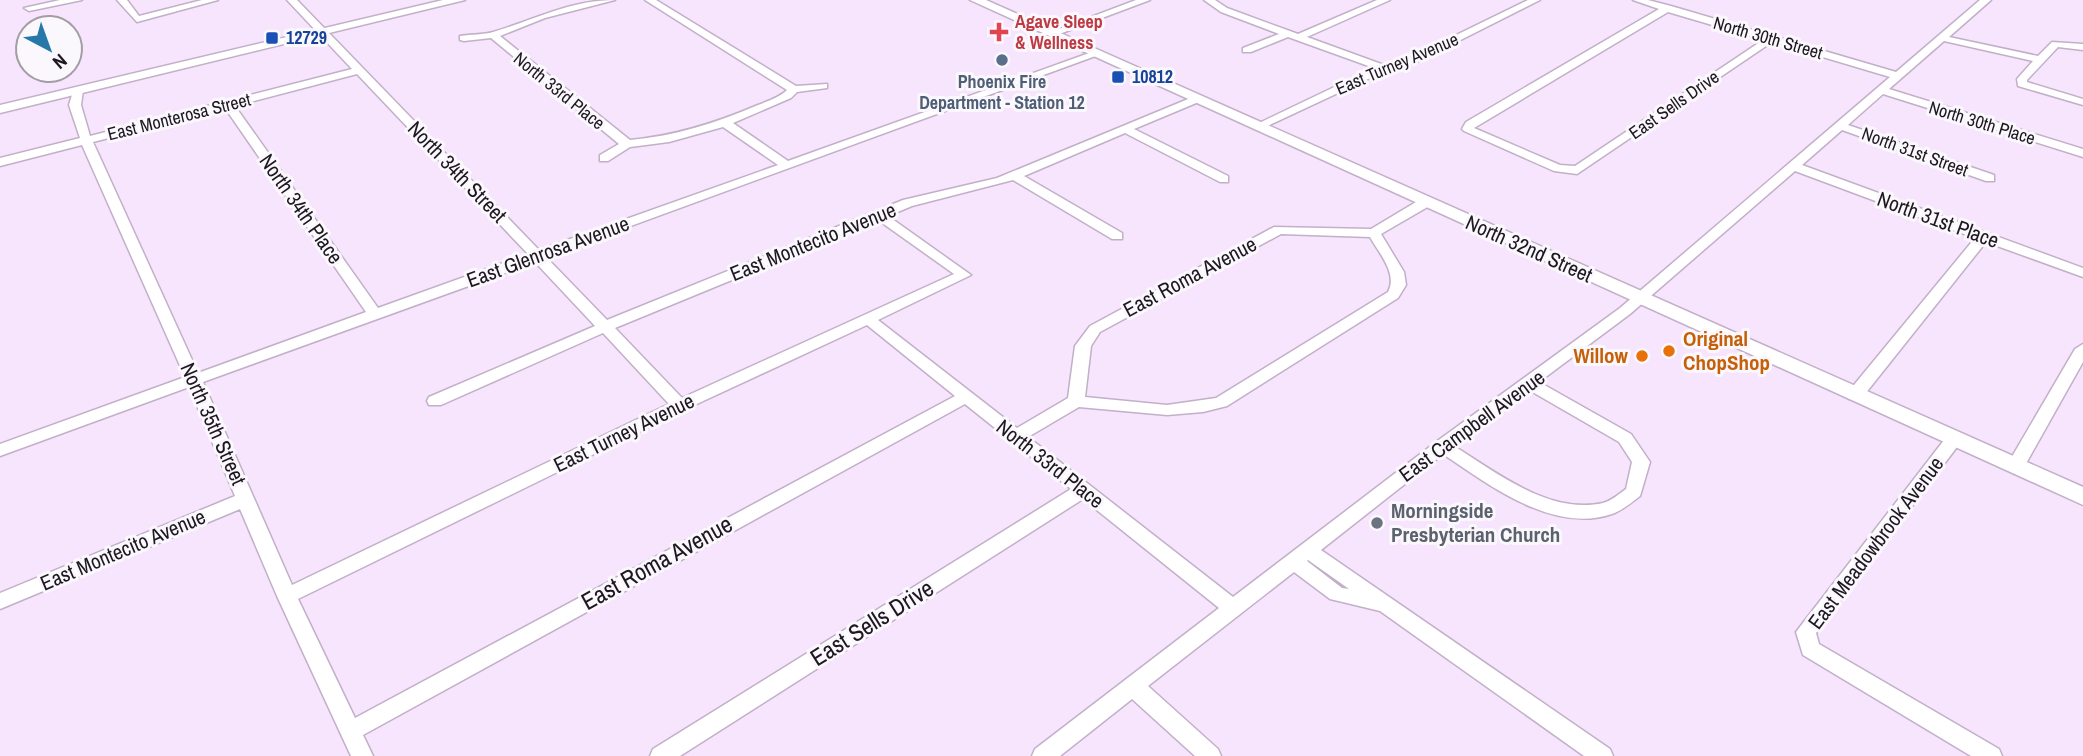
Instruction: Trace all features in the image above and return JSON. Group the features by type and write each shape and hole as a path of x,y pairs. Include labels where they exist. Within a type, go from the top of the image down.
{"main road":[{"path":"0,108 460,0"},
{"name":"North 32nd Street","path":"976,0 2083,497"}],"street":[{"path":"29,8 77,0"},
{"path":"122,0 138,19 214,0"},
{"name":"North 34th Street","path":"292,0 680,405"},
{"name":"North 33rd Place","path":"464,38 493,35 526,20 611,0"},
{"path":"650,0 794,89 823,86"},
{"path":"1051,34 1144,0"},
{"path":"1212,3 1233,0"},
{"path":"1247,50 1292,36 1385,0"},
{"name":"East Turney Avenue","path":"1259,127 1385,69 1411,61 1535,0"},
{"name":"North 30th Street","path":"1638,0 1898,76"},
{"path":"550,1 563,10"},
{"name":"East Campbell Avenue","path":"1043,756 1442,446 1530,384 1640,299 1942,38 1981,1"},
{"path":"1212,3 1292,36 1385,69"},
{"name":"East Sells Drive","path":"1668,8 1502,104 1470,124 1468,129 1558,168 1577,170 1770,38"},
{"name":"North 33rd Place","path":"493,35 627,144"},
{"path":"1942,38 2039,63"},
{"path":"2083,47 2056,44 2022,84 2083,102"},
{"name":"East Glenrosa Avenue","path":"0,450 1096,54"},
{"name":"East Monterosa Street","path":"0,162 358,71"},
{"name":"North 33rd Place","path":"604,158 627,144 679,137 725,123 787,96 794,89"},
{"name":"North 35th Street","path":"78,90 75,105 86,141 194,380 287,596 362,756"},
{"name":"North 30th Place","path":"1881,90 2083,153"},
{"name":"East Montecito Avenue","path":"435,401 605,327 908,203 988,186 1198,99"},
{"name":"North 34th Place","path":"228,104 375,314"},
{"path":"725,123 786,165"},
{"name":"North 31st Street","path":"1840,126 1990,178"},
{"path":"1125,129 1224,179"},
{"name":"North 31st Place","path":"1793,166 2083,273"},
{"path":"1015,176 1117,236"},
{"path":"1015,437 1076,401 1165,412 1192,411 1221,402 1393,295 1399,285 1397,272 1374,233 1426,202"},
{"name":"East Turney Avenue","path":"287,596 680,405 964,275 879,215"},
{"name":"East Roma Avenue","path":"1076,401 1083,346 1094,329 1279,230 1374,233"},
{"path":"1854,395 1983,237"},
{"name":"North 33rd Place","path":"868,319 1233,608"},
{"path":"2015,467 2083,349"},
{"path":"1442,446 1532,499 1572,511 1608,509 1634,492 1641,461 1625,438 1530,384"},
{"name":"East Roma Avenue","path":"350,731 965,397"},
{"name":"East Meadowbrook Avenue","path":"1954,439 1806,632 1810,649 1991,756"},
{"name":"East Sells Drive","path":"661,756 1084,490"},
{"name":"East Montecito Avenue","path":"0,601 246,499"},
{"path":"1301,556 1338,594 1356,592 1390,605 1602,756"},
{"path":"1133,687 1210,756"}],"place":[{"name":"Agave Sleep & Wellness","path":"999,32"},
{"name":"12729","path":"272,38"},
{"name":"Phoenix Fire Department - Station 12","path":"1002,60"},
{"name":"10812","path":"1118,77"},
{"name":"Original ChopShop","path":"1669,351"},
{"name":"Willow","path":"1642,356"},
{"name":"Morningside Presbyterian Church","path":"1377,523"}]}
